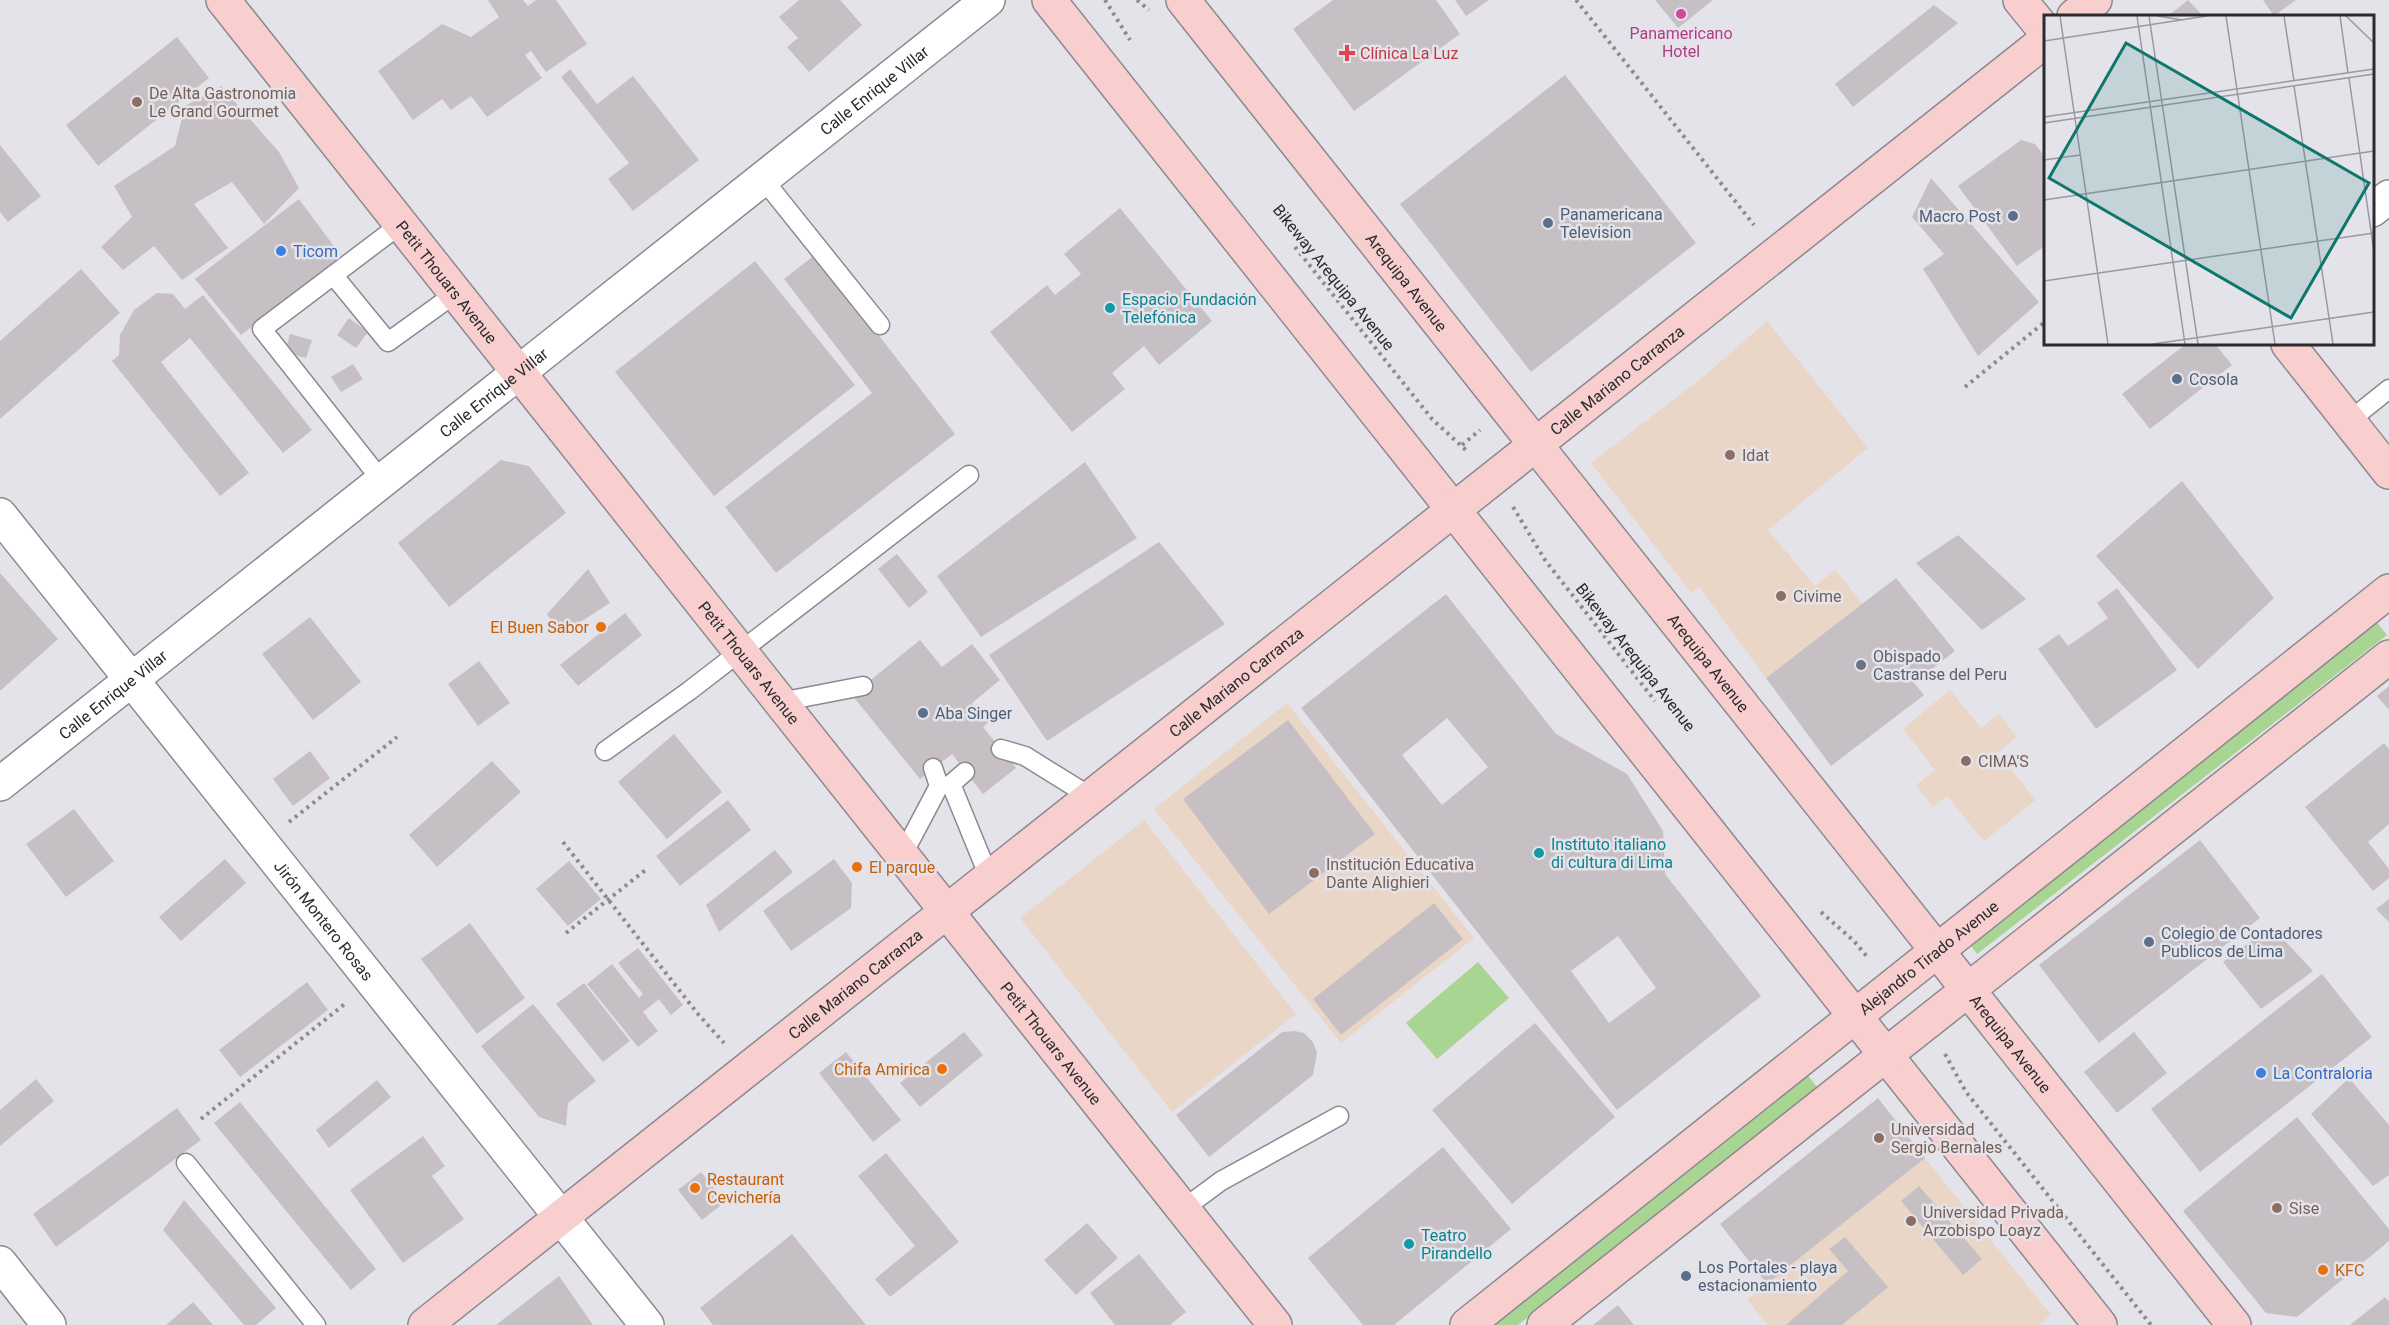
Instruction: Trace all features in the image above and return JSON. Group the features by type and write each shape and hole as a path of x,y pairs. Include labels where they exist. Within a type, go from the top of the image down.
{"main road":[{"name":"Petit Thouars Avenue","path":"223,0 1275,1325"},
{"path":"1049,0 2100,1325"},
{"name":"Arequipa Avenue","path":"1183,0 1968,990 2238,1324"},
{"path":"2020,0 2044,30"},
{"path":"2075,15 2095,0"},
{"name":"Calle Mariano Carranza","path":"425,1325 2044,41"},
{"path":"2289,345 2389,472"},
{"name":"Alejandro Tirado Avenue","path":"1467,1325 2389,591"},
{"path":"1544,1325 2389,657"}],"street":[{"name":"Calle Enrique Villar","path":"0,784 988,0"},
{"path":"2374,209 2389,197"},
{"name":"Jirón Montero Rosas","path":"0,515 647,1325"},
{"path":"0,1263 48,1325"}],"lane":[{"path":"763,179 880,325"},
{"path":"382,481 262,329 401,224"},
{"path":"334,276 388,342 456,293"},
{"path":"2349,421 2389,389"},
{"path":"605,751 741,652 969,475"},
{"path":"780,702 863,686"},
{"path":"1001,749 1025,756 1091,797"},
{"path":"902,856 941,779 965,772"},
{"path":"941,779 989,877"},
{"path":"1183,1209 1221,1181 1339,1116"},
{"path":"186,1163 316,1325"}],"path":[{"path":"1105,0 1131,41"},
{"path":"1576,0 1776,253"},
{"name":"Bikeway Arequipa Avenue","path":"1293,244 1432,419 1456,439 1516,511 1545,560 1661,709"},
{"path":"1965,387 2044,323"},
{"path":"262,844 397,737"},
{"path":"563,842 698,1014 747,1069"},
{"path":"566,933 648,868"},
{"path":"1814,906 1854,941 1892,987"},
{"path":"201,1119 373,982"},
{"path":"1923,1026 1953,1066 1966,1092 2151,1325"}],"shaded area":[{"name":"Idat","path":"1767,321 1868,448 1768,530 1815,586 1835,570 1864,605 1766,678 1699,587 1691,593 1591,463 1703,377"},
{"name":"CIMA'S","path":"1950,690 1981,728 1999,714 2017,737 1997,753 2036,800 1984,841 1947,796 1933,807 1916,785 1935,770 1903,729"},
{"name":"Institución Educativa Dante Alighieri","path":"1287,703 1474,938 1341,1043 1154,809"},
{"path":"1144,820 1296,1014 1172,1112 1020,918"},
{"name":"Universidad Privada Arzobispo Loayz","path":"1925,1158 2051,1315 2039,1325 1768,1325 1747,1300"}],"green space":[{"path":"2375,620 2387,635 1977,954 1966,939"},
{"path":"1478,962 1509,998 1437,1059 1406,1023"},
{"path":"1805,1072 1817,1087 1518,1325 1486,1325"}],"building":[{"path":"488,0 523,0 528,6 536,0 556,0 587,44 546,72 531,51 525,55 542,78 487,117 471,96 451,110 442,99 413,120 378,71 442,24 471,37 499,17"},
{"path":"799,0 840,0 862,25 809,72 787,47 798,38 779,17"},
{"path":"1333,0 1436,0 1460,34 1354,111 1293,29"},
{"path":"1455,0 1489,0 1466,16"},
{"name":"Panamericano Hotel","path":"1655,0 1713,0 1678,28"},
{"path":"2188,0 2202,15 2169,15"},
{"path":"2263,0 2296,0 2275,15"},
{"path":"1934,5 1958,23 1853,107 1835,84"},
{"name":"De Alta Gastronomia Le Grand Gourmet","path":"177,37 209,78 98,166 66,125"},
{"path":"570,69 597,104 633,76 699,160 633,211 608,179 629,163 561,77"},
{"name":"Panamericana Television","path":"1565,75 1696,243 1531,372 1400,204"},
{"path":"221,86 279,152 299,188 264,224 232,182 194,204 228,248 182,280 154,246 123,270 101,247 132,217 114,186 175,146 185,106"},
{"name":"Macro Post","path":"2021,140 2035,144 2044,155 2044,246 2017,266 1958,186"},
{"path":"0,145 41,196 8,222 0,212"},
{"path":"1931,178 2039,302 1978,356 1923,269 1944,254 1912,217"},
{"path":"299,199 336,249 336,262 241,335 195,279"},
{"name":"Espacio Fundación Telefónica","path":"1120,208 1212,321 1159,365 1144,346 1112,373 1125,389 1072,432 990,332 1047,285 1055,295 1081,274 1064,254"},
{"path":"816,254 955,434 776,573 725,507 872,393 784,279"},
{"path":"755,261 855,385 714,496 615,372"},
{"path":"81,269 120,313 0,419 0,341"},
{"path":"157,293 173,294 185,309 203,295 312,430 283,453 190,338 161,362 249,473 220,496 112,361 119,355 120,335 134,310"},
{"path":"349,318 368,332 356,348 337,335"},
{"path":"290,334 312,340 306,358 285,352"},
{"name":"Cosola","path":"2185,345 2216,345 2232,365 2150,429 2122,394"},
{"path":"353,364 363,379 341,392 331,377"},
{"path":"501,460 529,466 566,513 449,607 398,543"},
{"path":"1085,462 1137,538 981,637 937,576"},
{"path":"2182,481 2274,598 2198,669 2096,556"},
{"path":"1958,535 2026,599 1982,630 1916,563"},
{"path":"1159,542 1225,624 1047,741 989,655"},
{"path":"897,554 928,592 909,608 878,569"},
{"path":"588,569 610,603 560,635 547,614"},
{"path":"0,573 58,639 0,691"},
{"name":"Obispado Castranse del Peru","path":"1896,578 1955,651 1914,683 1924,695 1831,766 1766,678"},
{"path":"2117,588 2177,670 2096,729 2038,649 2059,634 2068,646 2108,618 2097,603"},
{"name":"Instituto italiano di cultura di Lima","path":"1446,594 1556,734 1627,774 1663,831 1665,874 1761,996 1617,1110 1301,708","holes":["1447,718 1488,767 1442,805 1402,755","1618,936 1656,988 1609,1023 1571,971"]},
{"path":"625,613 642,635 578,686 560,665"},
{"path":"310,617 361,682 313,720 262,654"},
{"name":"Aba Singer","path":"920,640 942,667 972,644 1000,680 972,703 988,723 983,727 1016,768 983,794 952,754 920,779 852,695"},
{"path":"479,661 510,703 478,726 448,684"},
{"path":"2389,686 2389,710 2377,696"},
{"path":"1288,720 1375,834 1269,914 1183,799"},
{"path":"674,734 722,792 667,839 618,782"},
{"path":"2384,743 2389,749 2389,824 2368,842 2389,869 2389,878 2373,891 2305,807"},
{"path":"310,751 330,778 293,806 273,779"},
{"path":"492,761 521,792 437,867 409,835"},
{"path":"728,800 751,830 680,886 656,856"},
{"path":"74,809 114,861 66,897 26,844"},
{"name":"Colegio de Contadores Publicos de Lima","path":"2200,840 2260,918 2099,1043 2039,965"},
{"path":"775,850 793,872 719,932 706,905"},
{"path":"225,859 246,883 181,941 159,917"},
{"path":"834,859 852,883 851,908 791,951 763,911"},
{"path":"569,861 601,899 568,926 536,889"},
{"path":"2389,899 2389,922 2376,909"},
{"path":"1434,903 1463,939 1341,1035 1313,999"},
{"path":"470,923 525,998 477,1034 421,959"},
{"path":"2271,926 2313,971 2261,1009 2223,962"},
{"path":"638,948 683,1005 671,1015 659,999 643,1012 658,1031 638,1047 587,984 612,964 639,998 643,994 618,963"},
{"name":"La Contraloria","path":"2322,974 2372,1037 2200,1172 2151,1109"},
{"path":"307,982 328,1010 240,1077 219,1050"},
{"path":"584,983 630,1041 603,1062 556,1004"},
{"path":"533,1004 596,1081 568,1103 566,1126 539,1117 481,1046"},
{"path":"1535,1023 1615,1117 1512,1204 1432,1110"},
{"name":"Chifa Amirica","path":"964,1032 983,1055 920,1107 900,1083"},
{"path":"1282,1032 1304,1033 1313,1042 1317,1053 1313,1075 1209,1157 1176,1115"},
{"path":"2134,1032 2167,1073 2117,1113 2084,1072"},
{"path":"846,1052 901,1120 873,1142 819,1073"},
{"path":"2349,1078 2389,1125 2389,1175 2373,1186 2311,1114"},
{"path":"36,1079 54,1101 0,1146 0,1110"},
{"path":"377,1080 391,1097 329,1148 316,1130"},
{"path":"1878,1098 1925,1158 1767,1284 1720,1224"},
{"path":"240,1102 376,1269 351,1290 214,1123"},
{"path":"177,1108 201,1140 56,1247 33,1214"},
{"name":"Sise","path":"2297,1117 2389,1229 2389,1241 2297,1317 2266,1313 2183,1211"},
{"path":"423,1136 445,1166 432,1176 464,1219 403,1263 350,1190"},
{"name":"Teatro Pirandello","path":"1443,1147 1511,1229 1394,1325 1363,1325 1308,1258"},
{"path":"886,1153 959,1242 890,1297 875,1279 915,1246 858,1176"},
{"path":"701,1172 725,1202 702,1220 678,1190"},
{"path":"1919,1186 1982,1259 1963,1275 1901,1201"},
{"path":"184,1200 276,1308 256,1325 244,1325 163,1230"},
{"path":"1087,1223 1118,1258 1076,1295 1044,1260"},
{"path":"792,1234 866,1325 713,1325 700,1308"},
{"path":"1845,1237 1888,1287 1842,1325 1786,1325 1848,1271 1829,1249"},
{"path":"1139,1254 1186,1312 1170,1325 1115,1325 1090,1293"},
{"path":"559,1276 593,1325 496,1325"},
{"path":"2385,1297 2389,1302 2389,1325 2350,1325"},
{"path":"193,1302 213,1325 166,1325"},
{"path":"1618,1305 1634,1325 1593,1325"}],"place":[{"name":"Panamericano Hotel","path":"1681,14"},
{"name":"Clínica La Luz","path":"1347,53"},
{"name":"De Alta Gastronomia Le Grand Gourmet","path":"137,102"},
{"name":"Macro Post","path":"2013,216"},
{"name":"Panamericana Television","path":"1548,223"},
{"name":"Ticom","path":"281,251"},
{"name":"Espacio Fundación Telefónica","path":"1110,308"},
{"name":"Cosola","path":"2177,379"},
{"name":"Idat","path":"1730,455"},
{"name":"Civime","path":"1781,596"},
{"name":"El Buen Sabor","path":"601,627"},
{"name":"Obispado Castranse del Peru","path":"1861,665"},
{"name":"Aba Singer","path":"923,713"},
{"name":"CIMA'S","path":"1966,761"},
{"name":"Instituto italiano di cultura di Lima","path":"1539,853"},
{"name":"El parque","path":"857,867"},
{"name":"Institución Educativa Dante Alighieri","path":"1314,873"},
{"name":"Colegio de Contadores Publicos de Lima","path":"2149,942"},
{"name":"Chifa Amirica","path":"942,1069"},
{"name":"La Contraloria","path":"2261,1073"},
{"name":"Universidad Sergio Bernales","path":"1879,1138"},
{"name":"Restaurant Cevichería","path":"695,1188"},
{"name":"Sise","path":"2277,1208"},
{"name":"Universidad Privada Arzobispo Loayz","path":"1911,1221"},
{"name":"Teatro Pirandello","path":"1409,1244"},
{"name":"KFC","path":"2323,1270"},
{"name":"Los Portales - playa estacionamiento","path":"1686,1276"}]}
